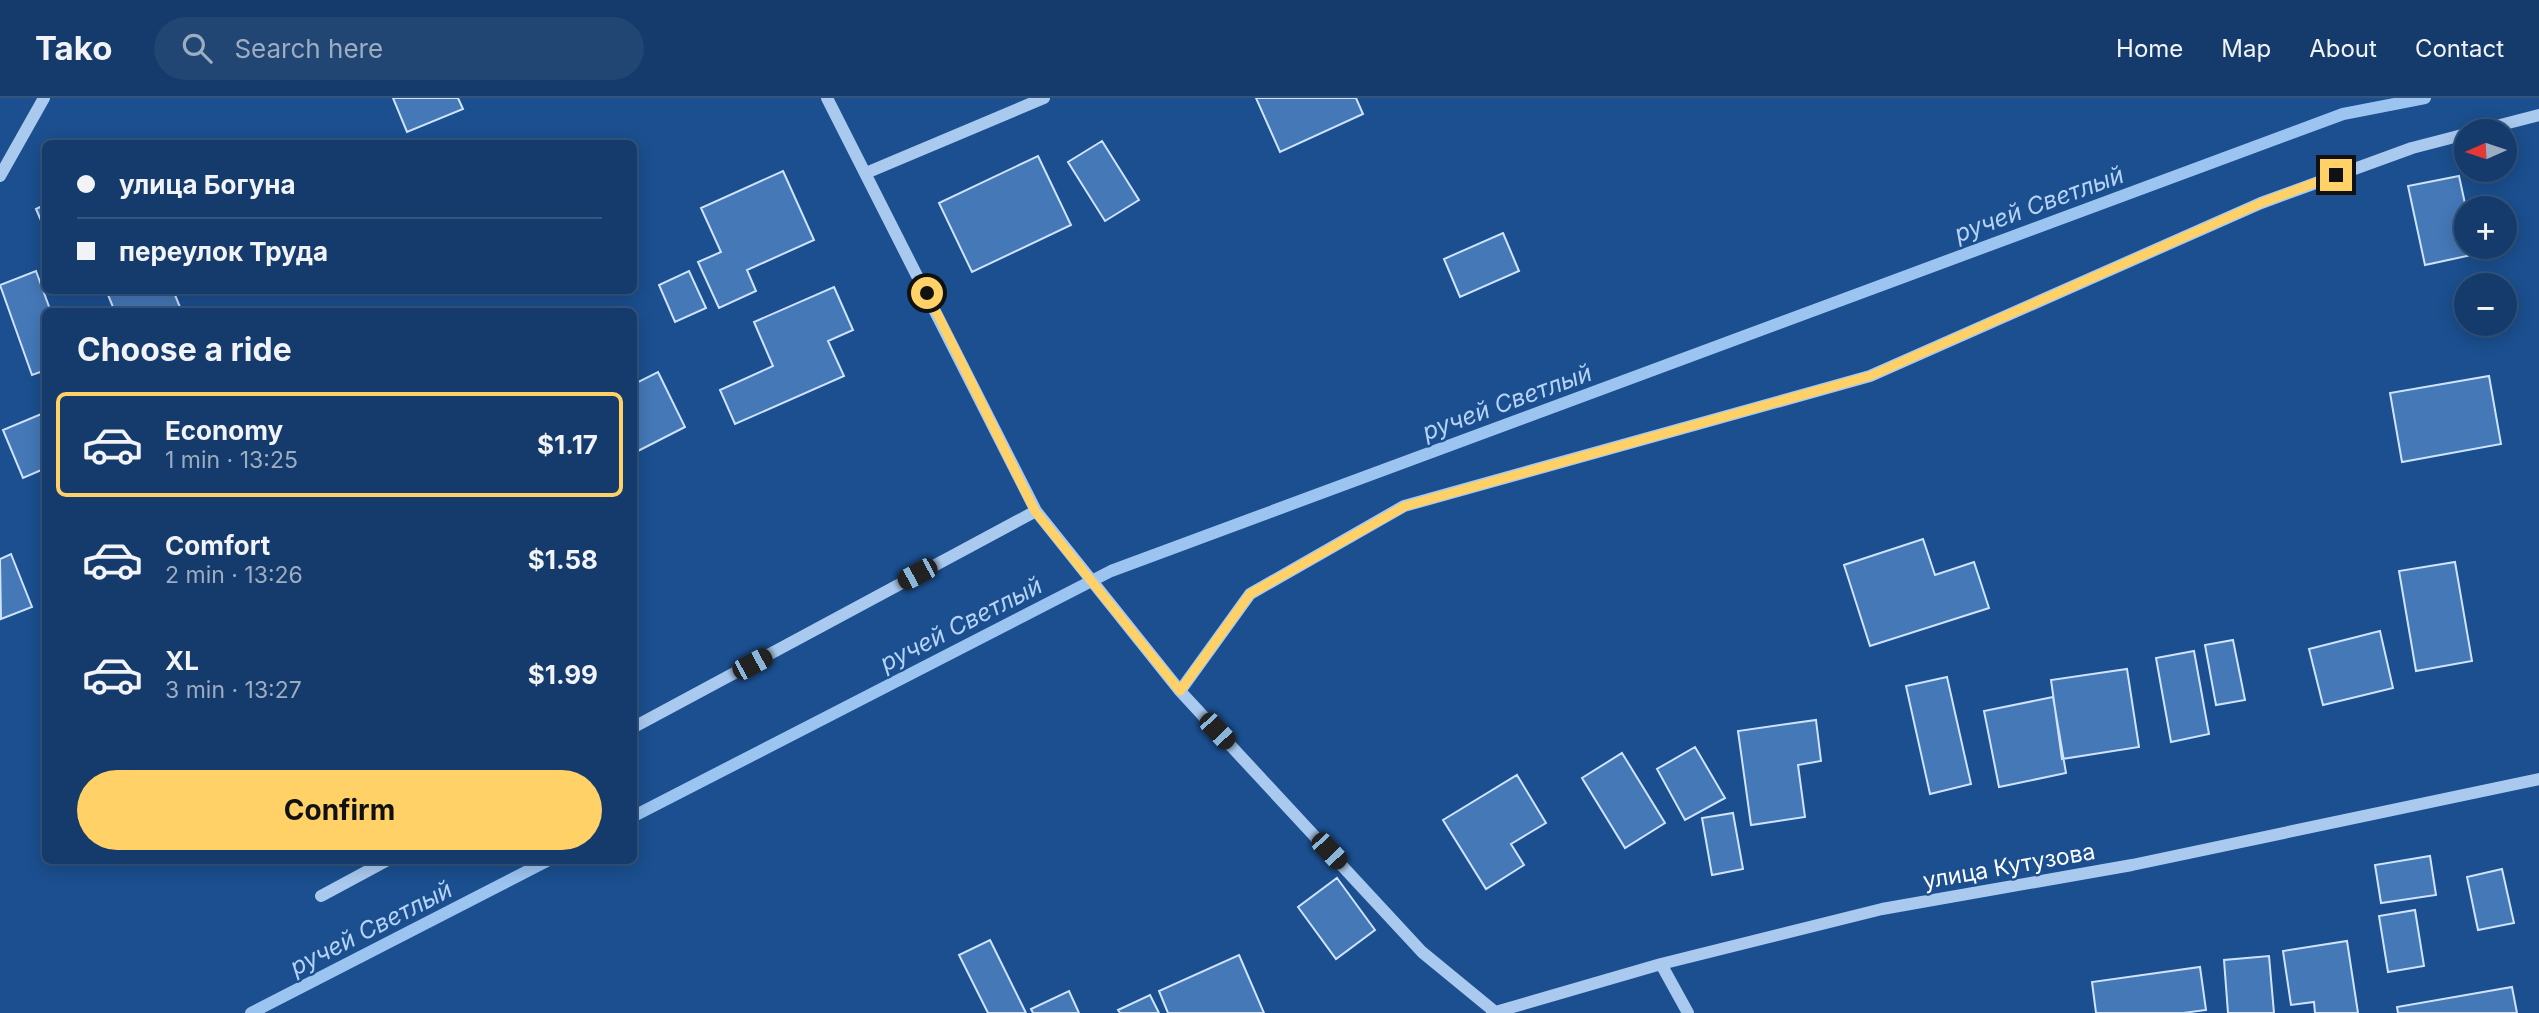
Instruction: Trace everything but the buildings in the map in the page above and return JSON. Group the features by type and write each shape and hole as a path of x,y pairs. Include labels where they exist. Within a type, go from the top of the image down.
{"street":[{"path":"0,176 44,98"},
{"path":"827,98 1035,511 1180,691 1422,952 1493,1013"},
{"path":"866,173 1044,98"},
{"path":"2517,121 2539,115"},
{"path":"1180,691 1250,594 1405,506 1870,376 2261,203 2412,148 2454,137"},
{"path":"637,725 1035,511"},
{"name":"улица Кутузова","path":"1493,1013 1661,964 1882,909 2132,866 2539,779"},
{"path":"321,896 380,864"},
{"path":"1661,964 1688,1013"}],"waterway":[{"name":"ручей Светлый","path":"637,814 1111,571 2343,114 2425,98"},
{"name":"ручей Светлый","path":"251,1013 541,864"}],"route":[{"path":"927,293 1035,511 1180,691 1250,594 1405,506 1870,376 2261,203 2336,175"}]}
